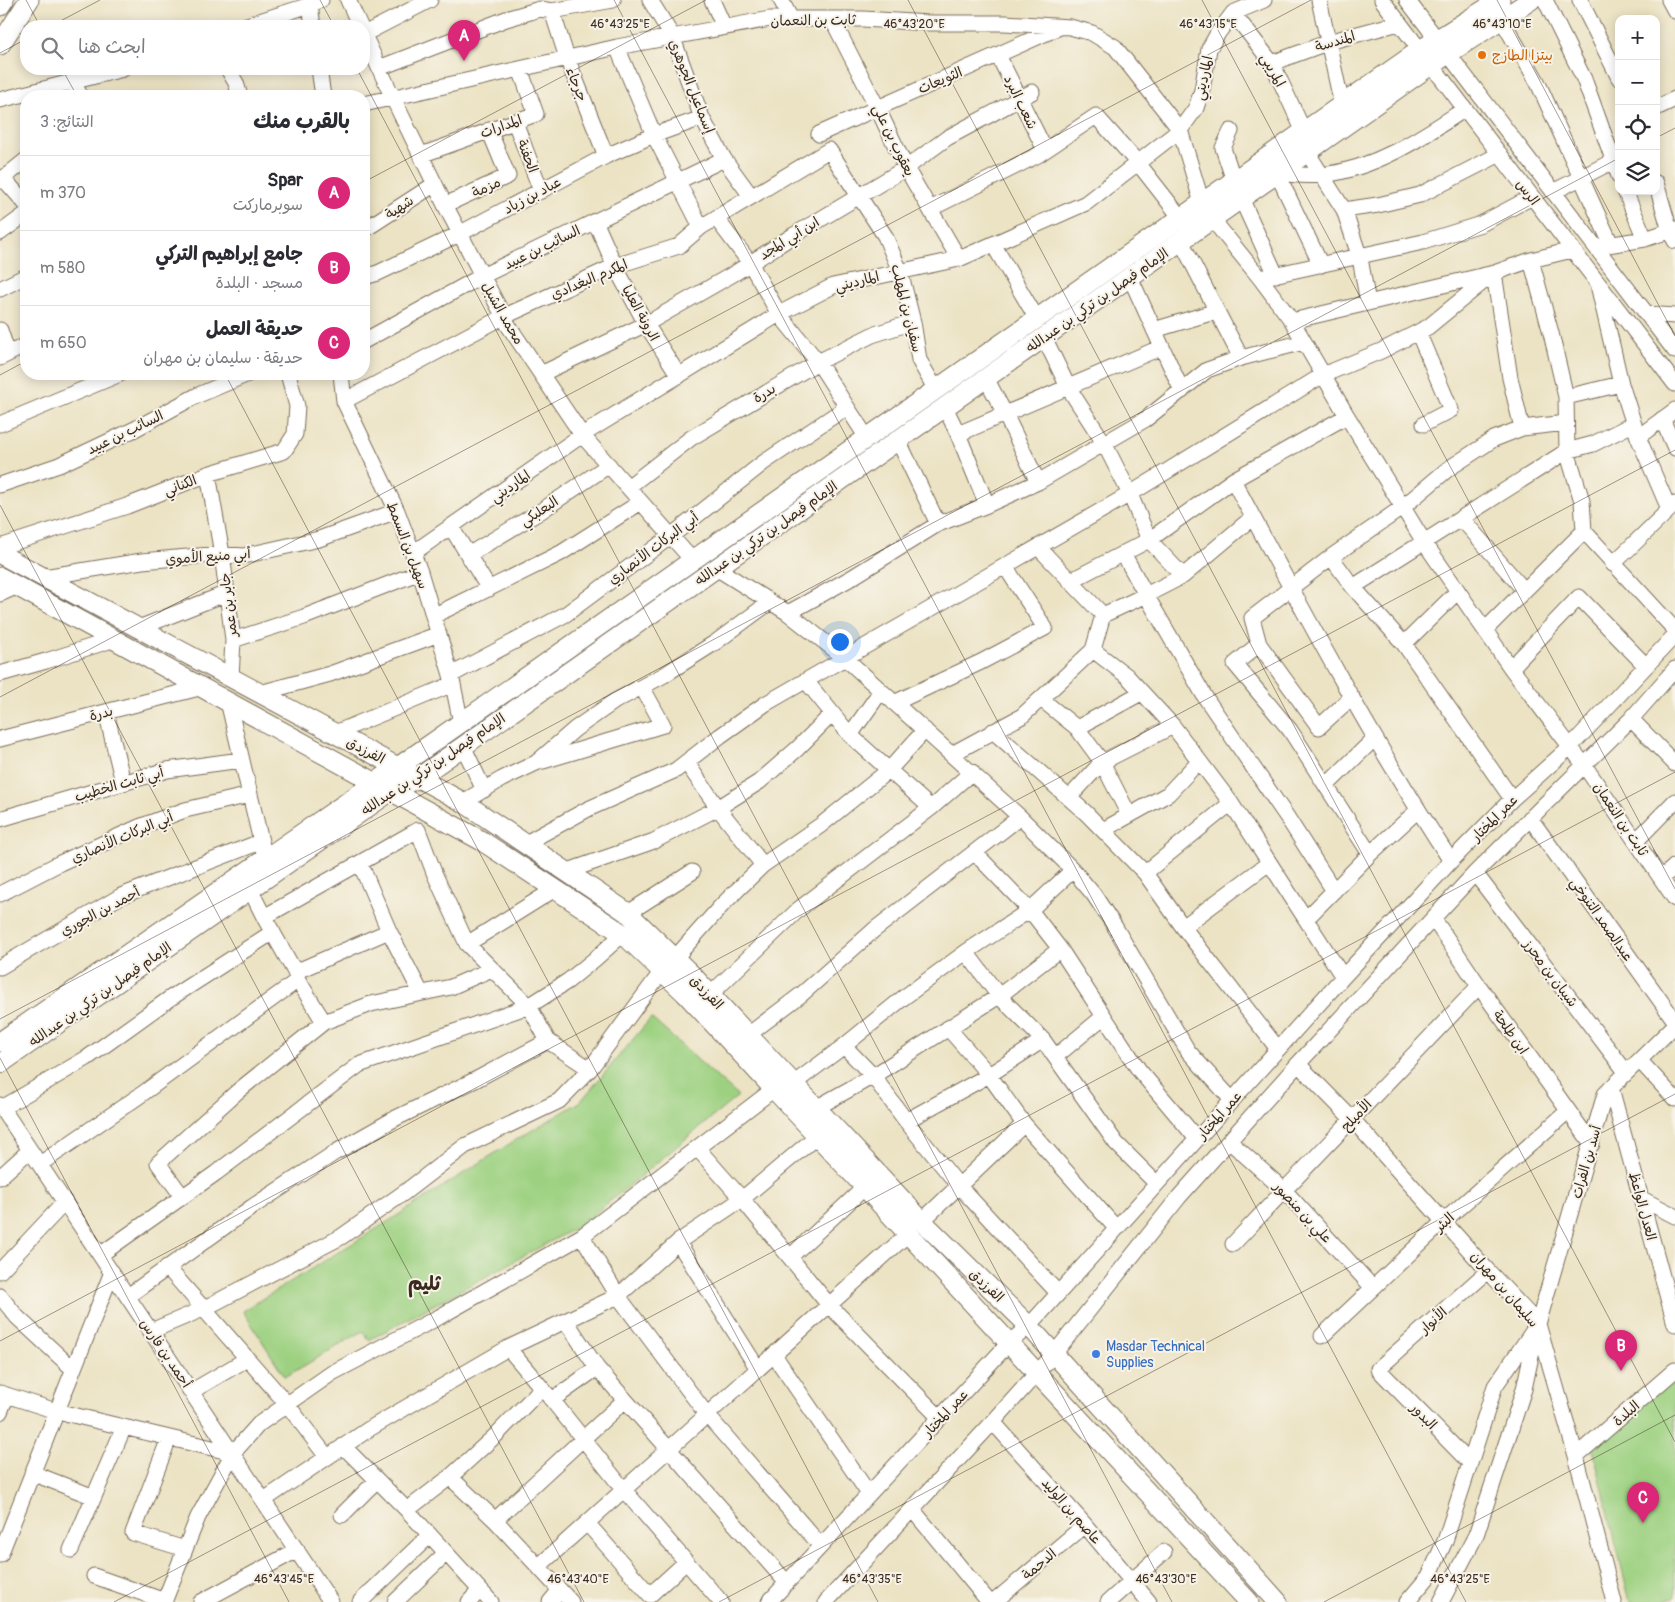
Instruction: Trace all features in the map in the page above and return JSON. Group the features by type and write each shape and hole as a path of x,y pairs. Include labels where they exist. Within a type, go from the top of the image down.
{"main road":[{"path":"0,6 4,0"},
{"path":"0,45 29,0"},
{"name":"الإمام فيصل بن تركي بن عبدالله","path":"0,1064 250,889 383,787 398,767 1181,218 1207,211 1241,198 1307,152 1442,47 1501,9 1531,0"},
{"name":"الإمام فيصل بن تركي بن عبدالله","path":"0,1042 263,850 383,787 418,778 1180,241 1234,181 1342,105 1426,58"},
{"name":"الفرزدق","path":"0,554 463,802 628,914 668,965 685,993 865,1187 1029,1326 1278,1602"},
{"name":"الفرزدق","path":"0,577 482,841 623,934 710,995 816,1108 1036,1374 1249,1602"}],"street":[{"path":"348,0 357,20"},
{"path":"370,31 430,0"},
{"path":"379,68 506,19 540,10 552,11 583,3 613,0"},
{"name":"إسماعيل الجوهري","path":"650,0 672,36 702,118 724,159 751,196"},
{"path":"712,0 724,27"},
{"path":"780,0 792,19"},
{"path":"1233,13 1264,0"},
{"path":"1319,0 1342,105"},
{"name":"الرس","path":"1382,0 1675,384"},
{"name":"الرس","path":"1407,0 1675,351"},
{"path":"1545,0 1584,79 1615,157"},
{"path":"1580,0 1615,70"},
{"path":"1670,0 1675,11"},
{"path":"263,20 316,3 314,20"},
{"path":"1501,9 1537,81 1611,244"},
{"name":"جرجاء","path":"552,11 567,58 606,156"},
{"name":"المريبي","path":"1233,13 1272,63 1304,132"},
{"name":"المارديني","path":"413,553 582,435 780,314 833,286 959,260 1086,203 1180,130 1196,108 1202,90 1209,49 1233,13"},
{"name":"ثابت بن النعمان","path":"370,103 617,47 770,19 863,19 929,23 1005,23 1070,27 1092,33 1114,47 1180,130 1207,211 1292,321 1424,542 1511,668 1584,765 1675,898"},
{"name":"يعقوب بن علي","path":"832,19 878,107 906,168 959,260"},
{"name":"المندسة","path":"1272,63 1328,43 1400,23"},
{"name":"الثويعات","path":"819,134 1061,26"},
{"path":"617,47 654,135 701,227"},
{"name":"محمد الشبل","path":"370,48 392,98 459,234 503,317 582,435 693,561"},
{"name":"شعب البرد","path":"998,55 1026,96 1045,150"},
{"name":"المدارات","path":"420,155 536,114 520,69"},
{"path":"37,90 97,75"},
{"path":"231,75 237,90"},
{"path":"320,75 322,90"},
{"path":"71,81 77,90"},
{"path":"0,100 20,95"},
{"name":"ابن أبي المجد","path":"541,374 646,324 906,168 947,138 1026,96"},
{"path":"1660,106 1675,99"},
{"path":"1321,264 1276,174 1322,175 1388,156 1420,140 1465,109"},
{"path":"930,210 1045,150 1096,116 1138,163 1181,218"},
{"name":"عباد بن زياد","path":"370,275 459,234 606,156 654,135 702,118"},
{"name":"الحفنة","path":"515,122 540,191"},
{"name":"مزمة","path":"445,205 508,176 489,130"},
{"path":"1231,132 1223,148 1234,181"},
{"name":"سفيان بن المهلب","path":"829,150 885,236 900,271 913,322 919,360 936,390"},
{"name":"المكرم البغدادي","path":"344,402 503,317 615,266 679,246 701,227 829,150"},
{"path":"1307,152 1344,210 1360,258 1368,303"},
{"path":"1344,210 1378,205 1420,195 1500,154"},
{"name":"السائب بن عبيد","path":"370,338 482,276 724,159"},
{"path":"1553,192 1615,160"},
{"path":"20,165 1,179 20,198"},
{"name":"شهية","path":"370,226 435,184"},
{"path":"1627,195 1645,239"},
{"path":"1596,247 1673,234 1660,195"},
{"path":"1260,278 1321,264 1360,258 1423,242 1481,224 1532,197"},
{"path":"1241,198 1276,275"},
{"path":"0,233 20,218"},
{"path":"716,218 750,263 780,314 818,362 867,438"},
{"name":"الرونة العليا","path":"596,221 615,266 646,324 679,376"},
{"path":"1180,241 1241,358"},
{"path":"993,244 1037,319"},
{"path":"1292,321 1494,273 1531,260 1572,250"},
{"path":"1531,260 1566,397 1567,451 1582,501 1584,530 1675,630"},
{"path":"524,844 588,809 676,770 765,704 1130,494 1323,375 1381,351 1428,327 1494,273"},
{"path":"1494,273 1510,378 1522,428"},
{"path":"1130,276 1182,391"},
{"path":"0,289 20,279"},
{"path":"1598,282 1621,384 1636,430 1672,506 1613,564"},
{"path":"1154,330 1216,311"},
{"path":"1646,314 1675,316"},
{"name":"بدرة","path":"628,487 691,438 818,362 872,335 913,322"},
{"path":"0,330 4,356 20,348"},
{"path":"1418,332 1450,410 1424,424"},
{"path":"1044,337 1068,387 1104,443 1130,494 1149,540 1183,576"},
{"path":"788,613 851,578 938,524 1038,482 1146,419 1207,370 1241,358 1304,342"},
{"path":"958,434 1162,347"},
{"path":"986,378 1038,482"},
{"path":"0,424 106,380"},
{"name":"السائب بن عبيد","path":"0,485 59,464 133,430 196,396 234,380"},
{"name":"الكناني","path":"0,547 127,506 208,474 284,451 295,434 296,406 290,380"},
{"name":"سهيل بن السمط","path":"342,380 344,402 397,511 420,572 452,680 461,723"},
{"path":"1566,397 1621,384"},
{"path":"944,407 958,434 987,505"},
{"name":"أبي البركات الأنصاري","path":"335,733 452,680 566,614 671,536 763,463 847,408"},
{"path":"1353,587 1567,451 1636,430 1662,419 1675,410"},
{"path":"1070,581 1149,540 1233,480 1347,416"},
{"path":"1662,419 1675,448"},
{"path":"1352,697 1319,727 1259,644 1252,618 1330,557 1403,508 1448,469 1494,440 1522,428 1566,423"},
{"path":"898,440 938,524"},
{"name":"البعلبكي","path":"468,555 541,511 608,465"},
{"name":"جابر بن عمر","path":"208,474 222,554 233,640 231,678"},
{"path":"1233,480 1375,738 1451,861"},
{"path":"433,616 561,553 641,502"},
{"name":"أبي منيع الأموي","path":"44,577 142,560 222,554 243,556 319,539 397,511"},
{"path":"1103,615 1146,596 1183,576 1253,517"},
{"path":"1461,518 1524,590"},
{"path":"451,527 489,589"},
{"path":"1485,630 1584,530"},
{"path":"1038,547 1103,615"},
{"path":"1123,553 1205,697 1287,817 1334,891"},
{"path":"1330,557 1353,587 1404,644 1512,799"},
{"path":"894,703 981,662 1045,628 1004,566"},
{"path":"716,568 788,613 845,658 972,772 1072,870 1094,895 1188,1051 1232,1100"},
{"path":"233,640 304,617 420,572"},
{"path":"0,594 18,586"},
{"path":"1404,644 1458,591"},
{"path":"139,628 227,593"},
{"path":"1511,668 1579,596 1646,666"},
{"path":"536,763 575,730 615,701 664,675 716,642 770,602"},
{"path":"952,754 1022,716 1041,699 1093,650 1103,615"},
{"path":"260,693 330,674 439,634"},
{"name":"عمر المختار","path":"769,1602 1009,1343 1029,1326 1343,977 1451,861 1512,799 1570,747 1675,635"},
{"path":"0,674 115,639"},
{"path":"1259,644 1235,664 1290,730 1370,854"},
{"path":"1093,650 1127,676 1173,726 1231,803 1343,977"},
{"name":"عمر المختار","path":"834,1599 912,1509 1054,1354 1179,1197 1298,1064 1475,873 1631,719 1675,669"},
{"path":"806,681 850,735 931,808"},
{"name":"بدرة","path":"0,739 203,687"},
{"path":"463,802 536,763 662,725 642,687"},
{"path":"850,735 881,691"},
{"path":"1077,728 1142,693"},
{"path":"1041,699 1077,728 1102,762 1129,815"},
{"path":"228,701 263,850"},
{"path":"106,712 123,782"},
{"path":"565,872 654,841 718,808 759,782 797,749 832,714"},
{"path":"1631,719 1675,764"},
{"path":"1069,798 1102,762 1173,726"},
{"path":"151,1331 203,1309 341,1237 405,1192 465,1146 559,1101 590,1069 668,965 723,904 763,865 821,825 889,770 925,730"},
{"path":"994,731 1069,798 1145,873 1183,927 1278,1049"},
{"path":"1326,785 1375,738"},
{"path":"463,746 484,790"},
{"name":"أبي ثابت الخطيب","path":"0,818 167,770 241,760"},
{"path":"686,762 718,808 763,865"},
{"path":"1103,830 1168,794 1199,762"},
{"path":"710,995 799,909 931,808 972,772"},
{"name":"أبي البركات الأنصاري","path":"0,894 60,863 139,827 185,810 250,795"},
{"path":"1636,841 1675,801"},
{"path":"1145,873 1231,803"},
{"path":"1306,919 1370,854 1418,810"},
{"path":"748,1035 802,994 874,930 1020,817"},
{"name":"عبدالصمد التنوخي","path":"1530,818 1675,1021"},
{"path":"264,917 418,830 435,876 467,944 529,1006 548,1041 590,1069"},
{"name":"أحمد بن الجوري","path":"0,967 121,896 263,850"},
{"path":"975,853 1030,910 1060,949 1139,1070 1197,1139"},
{"path":"360,862 390,931 421,993"},
{"path":"1183,927 1270,863"},
{"path":"1662,878 1675,866"},
{"path":"793,1084 903,998 966,952 1030,910 1072,870"},
{"path":"628,914 692,872"},
{"name":"شيبان بن محرز","path":"1475,873 1626,1072"},
{"path":"250,889 296,976 324,1022"},
{"path":"467,944 555,889"},
{"name":"ابن طلحة","path":"1433,918 1479,986 1592,1144"},
{"path":"40,1164 150,1089 296,976 390,931"},
{"path":"1,1106 87,1058 169,999 273,932"},
{"path":"100,1254 359,1065 529,1006 568,981 623,934"},
{"path":"816,1108 873,1076 999,996 1060,949"},
{"path":"966,952 999,996 1043,1040 1116,1144 1157,1184"},
{"path":"182,1196 158,1163 238,1091 324,1022 372,1004 451,987 492,970"},
{"name":"الأميلح","path":"1233,1244 1479,986"},
{"path":"1055,1057 1103,1017"},
{"name":"أسد بن الفرات","path":"1441,1602 1476,1535 1524,1389 1538,1324 1592,1144 1605,1094 1675,1025"},
{"path":"948,1028 989,1075 1024,1124 1116,1228"},
{"path":"906,1121 989,1075 1043,1040"},
{"path":"128,1296 252,1207 336,1152 396,1118 477,1079 548,1041"},
{"path":"844,1046 873,1076 906,1121 959,1186 1058,1293"},
{"path":"1640,1061 1675,1099"},
{"name":"سليمان بن مهران","path":"1298,1064 1352,1119 1538,1324 1576,1456 1614,1602"},
{"name":"العدل الواعظ","path":"1611,1088 1675,1324"},
{"path":"94,1576 165,1601 198,1517 233,1454 259,1424 332,1373 439,1317 582,1236 774,1089"},
{"name":"أحمد بن فارس","path":"1,1106 331,1602"},
{"name":"البئر","path":"1322,1336 1445,1220 1568,1111"},
{"path":"539,1566 915,1228 1024,1124"},
{"path":"264,1500 369,1429 508,1348 618,1296 678,1242 742,1199 817,1136"},
{"name":"علي بن منصور","path":"1229,1141 1284,1190 1373,1288"},
{"path":"698,1148 829,1305 940,1418"},
{"path":"0,1177 30,1150"},
{"path":"790,1257 865,1187"},
{"path":"1642,1199 1675,1216"},
{"path":"0,1272 65,1202"},
{"path":"582,1236 618,1296 706,1415 821,1546"},
{"path":"678,1242 758,1369"},
{"path":"167,1267 287,1404 327,1457"},
{"name":"الأنوار","path":"1378,1369 1488,1270"},
{"path":"0,1555 6,1523 32,1473 112,1272"},
{"path":"0,1296 17,1317 73,1369"},
{"path":"566,1321 597,1368 787,1583"},
{"name":"أسد بن الفرات","path":"1406,1602 1429,1576 1445,1541 1495,1386 1538,1324"},
{"path":"508,1348 624,1490 721,1602"},
{"path":"774,1355 869,1494"},
{"path":"192,1391 247,1359"},
{"path":"552,1400 597,1368"},
{"name":"البدور","path":"1378,1369 1470,1463"},
{"name":"البلدة","path":"1576,1456 1675,1370"},
{"path":"407,1510 450,1477 495,1436 542,1388"},
{"path":"0,1412 3,1394 56,1411 233,1454"},
{"path":"495,1520 625,1400"},
{"name":"عاصم بن الوليد","path":"993,1422 1149,1602"},
{"path":"71,1550 124,1428"},
{"path":"169,1438 132,1533 185,1549"},
{"path":"344,1446 407,1510 491,1602"},
{"path":"32,1473 94,1497"},
{"path":"450,1477 495,1520 571,1602"},
{"path":"342,1515 378,1480"},
{"path":"912,1509 989,1602"},
{"path":"587,1523 650,1595 686,1562"},
{"name":"الدحمة","path":"994,1602 1085,1526"},
{"path":"360,1602 430,1535"},
{"path":"201,1602 297,1550"},
{"path":"1108,1602 1164,1552"},
{"path":"395,1602 446,1553"},
{"path":"469,1602 480,1590"},
{"path":"550,1602 560,1590"}],"green space":[{"path":"651,1018 738,1096 581,1225 369,1340 363,1331 285,1377 243,1311 514,1141 580,1102"},
{"path":"1671,1380 1675,1396 1675,1598 1656,1602 1630,1602 1593,1449"}],"place":[{"name":"بيتزا الطازج","path":"1482,55"},
{"name":"Spar","path":"464,61"},
{"name":"Masdar Technical Supplies","path":"1096,1354"},
{"name":"جامع إبراهيم التركي","path":"1621,1371"},
{"name":"حديقة العمل","path":"1643,1523"}],"district":[{"name":"ثليم","path":"424,1283"}]}
